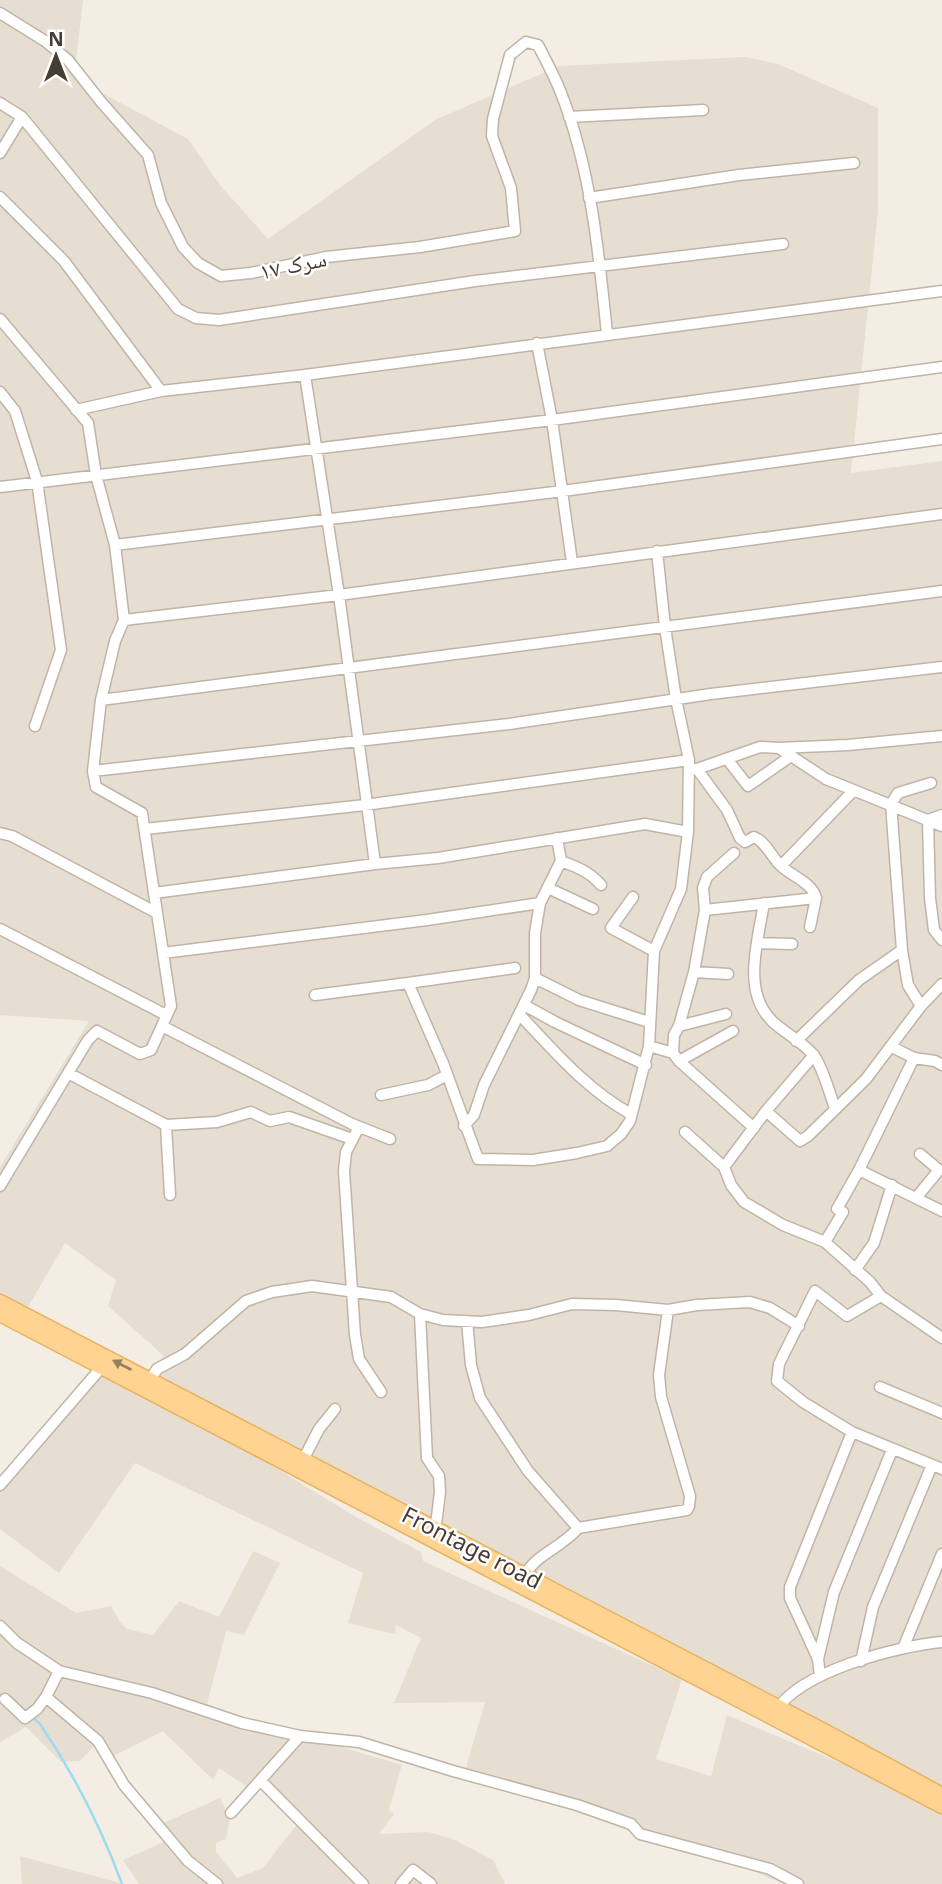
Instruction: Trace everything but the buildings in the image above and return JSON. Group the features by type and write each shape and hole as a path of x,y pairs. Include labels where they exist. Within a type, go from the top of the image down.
{"main road":[{"name":"Frontage road","path":"0,1303 303,1460 435,1534 526,1576 776,1712 942,1797"},
{"path":"0,1314 101,1368 435,1534 776,1712"}],"street":[{"name":"سرک ۱۷","path":"0,13 45,41 68,60 148,155 161,203 183,247 198,263 221,276 251,274 326,257 420,247 515,231 511,188 492,136 493,119 510,55 526,42 538,45 561,92 569,117"},
{"path":"0,103 22,117 178,309 196,318 219,320 362,297 783,244"},
{"path":"607,334 600,265 589,198 569,117 703,110"},
{"path":"0,153 22,117"},
{"path":"589,198 739,175 854,163"},
{"path":"0,197 64,261 161,391"},
{"path":"76,410 161,391 305,375 942,291"},
{"path":"0,319 88,423 96,475 115,545 124,620 115,641 101,700 93,771 96,787 142,813 171,1006 151,1049 140,1054 97,1031 88,1040 0,1186"},
{"path":"537,343 552,420 572,562"},
{"path":"0,486 552,420 942,367"},
{"path":"305,375 339,595 375,864"},
{"path":"0,392 15,411 37,481 61,650 35,726"},
{"path":"115,545 563,491 942,439"},
{"path":"124,620 339,595 942,514"},
{"path":"408,983 478,1159 533,1160 577,1153 607,1146 621,1134 631,1114 646,1065 654,951 681,889 688,832 691,766 676,699 657,551"},
{"path":"101,700 942,591"},
{"path":"93,771 358,743 676,699 942,667"},
{"path":"145,829 691,766 727,759 760,747 848,745 942,736"},
{"path":"779,748 826,779 942,826"},
{"path":"727,759 748,786 791,756"},
{"path":"691,766 727,810 740,838 745,842 754,837 760,840 781,866 812,889 816,898 810,927"},
{"path":"921,1006 908,985 902,950 891,804 898,793 931,783"},
{"path":"781,866 853,791"},
{"path":"928,820 942,815"},
{"path":"928,820 930,898 934,930 942,940"},
{"path":"154,893 473,853 645,824 688,832"},
{"path":"0,833 12,836 157,914"},
{"path":"464,1126 474,1115 484,1085 535,978 535,933 540,903 561,861 557,838"},
{"path":"676,1057 674,1035 694,972 705,910 703,888 707,877 734,853"},
{"path":"561,861 578,867 601,885"},
{"path":"548,888 593,909"},
{"path":"633,897 611,928 654,951"},
{"path":"705,910 816,898"},
{"path":"163,953 466,915 540,903"},
{"path":"764,903 757,943 757,999 769,1018 814,1055 835,1108"},
{"path":"0,929 359,1128 390,1139"},
{"path":"757,943 792,944"},
{"path":"796,1041 859,980 902,950"},
{"path":"315,995 516,968"},
{"path":"694,972 728,974"},
{"path":"535,978 579,1000 649,1022"},
{"path":"766,1111 800,1141 808,1136 866,1079 921,1006 942,984"},
{"path":"522,1010 555,1022 646,1065"},
{"path":"522,1010 563,1062 631,1114"},
{"path":"679,1026 726,1014"},
{"path":"676,1057 733,1031"},
{"path":"649,1046 676,1057 754,1128"},
{"path":"892,1047 914,1058 935,1060 942,1065"},
{"path":"724,1167 766,1111 814,1055"},
{"path":"825,1242 843,1212 838,1209 914,1058"},
{"path":"68,1073 166,1125 217,1122 251,1112 270,1121 289,1117 352,1139"},
{"path":"381,1095 428,1085 447,1076"},
{"path":"166,1125 170,1195"},
{"path":"359,1128 346,1152 344,1171 355,1335 359,1359 381,1392"},
{"path":"685,1132 724,1167 731,1185 744,1202 783,1225 825,1242 870,1282 881,1296 942,1337"},
{"path":"916,1198 939,1170 920,1154"},
{"path":"859,1170 942,1211"},
{"path":"855,1270 874,1243 892,1185"},
{"path":"150,1380 157,1369 185,1354 246,1301 272,1292 312,1286 391,1297 429,1317 467,1321 482,1322 529,1315 572,1304 668,1310 697,1305 750,1302 770,1308 799,1326"},
{"path":"861,1661 873,1607 937,1467 852,1432 803,1402 777,1381 779,1364 815,1291 847,1316 881,1296"},
{"path":"526,1576 531,1564 569,1539 578,1528 687,1510 690,1506 690,1496 661,1397 659,1375 668,1310"},
{"path":"420,1314 427,1458 439,1476 435,1534"},
{"path":"467,1321 471,1365 480,1398 528,1471 578,1528"},
{"path":"0,1485 101,1368"},
{"path":"880,1387 942,1413"},
{"path":"303,1460 319,1429 335,1409"},
{"path":"820,1676 818,1659 789,1598 789,1587 852,1432"},
{"path":"818,1659 834,1592 892,1450"},
{"path":"904,1646 937,1582 942,1556"},
{"path":"0,1626 17,1643 59,1671 152,1693 242,1723 300,1736 359,1742 578,1805 631,1824 640,1834 770,1869 798,1884"},
{"path":"776,1712 820,1676 904,1646 942,1642"},
{"path":"5,1699 25,1718 37,1709 46,1697 59,1671"},
{"path":"46,1697 98,1741 124,1785 188,1861 217,1884"},
{"path":"231,1813 300,1736"},
{"path":"261,1781 363,1884"},
{"path":"401,1884 412,1870 431,1884"}],"shaded area":[{"path":"0,0 83,0 74,78 188,139 220,185 268,239 435,120 559,66 745,57 778,64 878,108 878,210 851,473 942,461 942,1788 152,1374 164,1356 108,1306 116,1280 65,1243 28,1307 0,1295 0,1167 89,1021 0,1015"},
{"path":"102,1373 233,1442 356,1517 421,1552 423,1561 682,1679 656,1759 711,1776 727,1715 942,1806 942,1884 783,1884 746,1868 705,1855 688,1854 656,1834 624,1827 465,1771 485,1702 394,1703 421,1638 396,1625 395,1634 348,1623 363,1573 135,1463 59,1573 0,1529 0,1488"},
{"path":"253,1551 280,1563 244,1635 226,1631 207,1704 246,1719 402,1765 389,1810 394,1814 379,1834 428,1832 453,1839 493,1860 505,1884 139,1884 123,1860 166,1841 157,1826 220,1798 230,1818 226,1839 216,1843 216,1852 237,1878 263,1868 300,1820 261,1777 250,1789 219,1768 213,1780 163,1731 111,1757 97,1743 80,1761 61,1762 26,1727 0,1742 0,1566 76,1613 111,1606 127,1629 153,1635 179,1601 219,1617"},
{"path":"20,1856 120,1883 120,1884 22,1884"}],"waterway":[{"path":"33,1718 40,1724 75,1782 96,1822 122,1884"}]}
